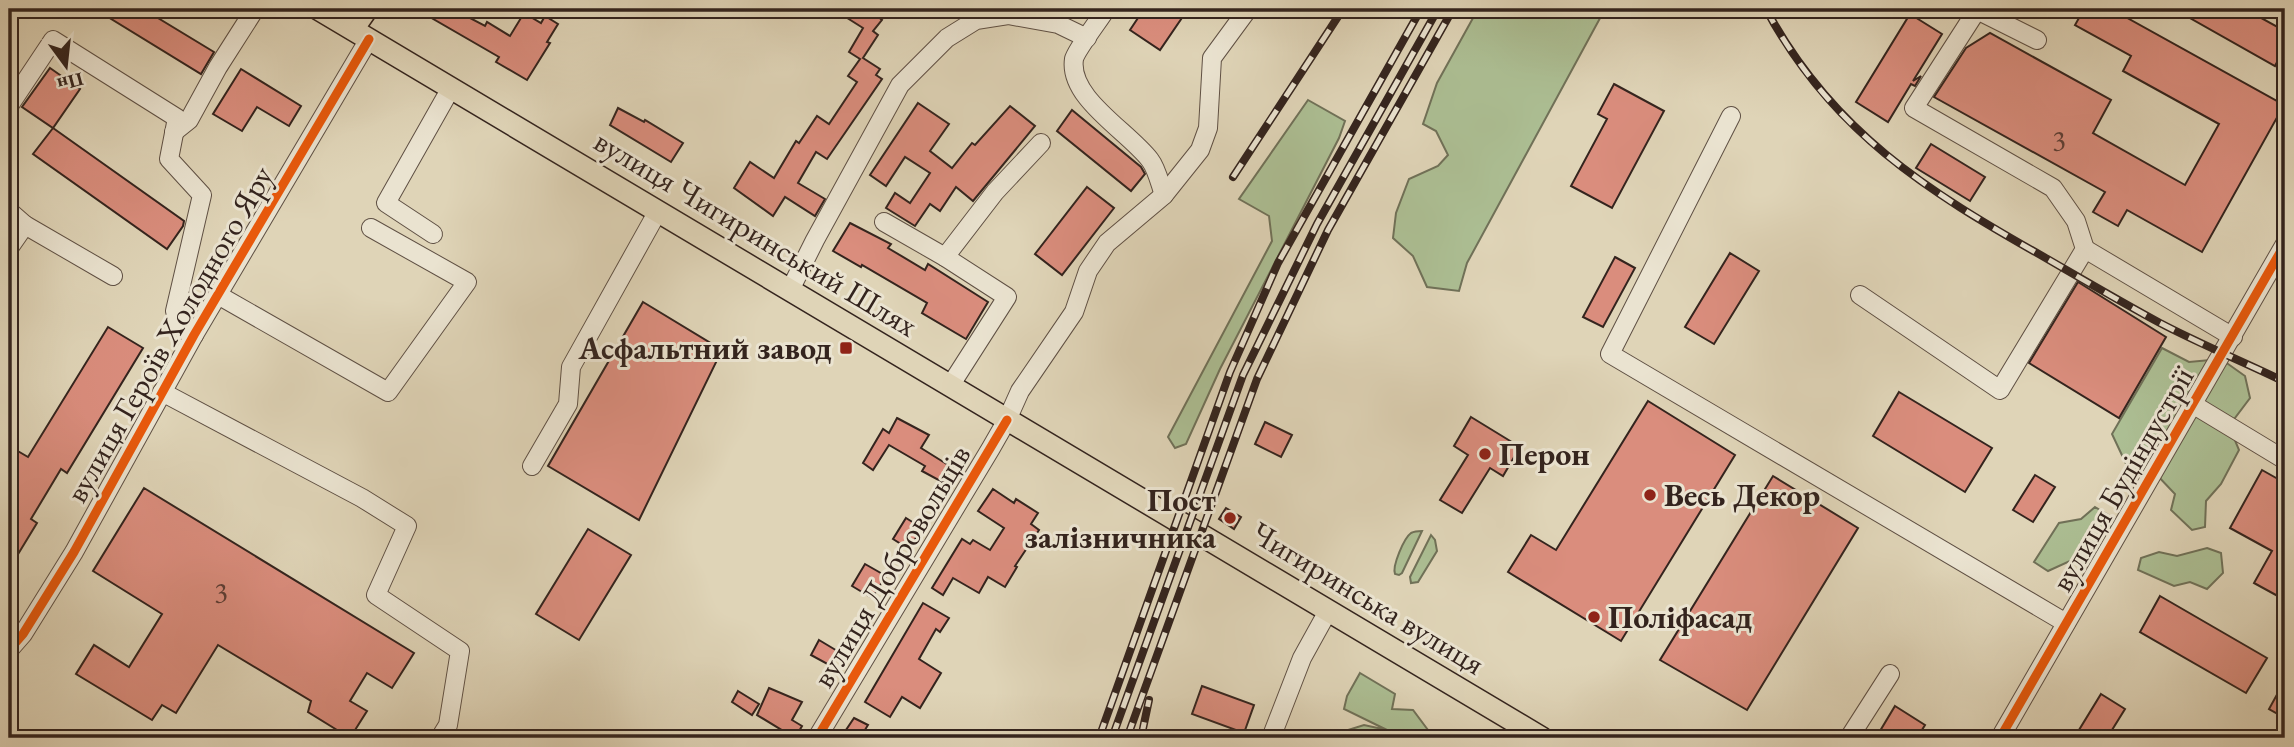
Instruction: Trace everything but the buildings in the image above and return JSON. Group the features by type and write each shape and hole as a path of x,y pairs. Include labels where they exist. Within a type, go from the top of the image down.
{"main road":[{"name":"вулиця Чигиринський Шлях","path":"318,9 1162,511"},
{"name":"вулиця Героїв Холодного Яру","path":"361,34 367,9"},
{"name":"Чигиринська вулиця","path":"1162,511 1542,738"}],"street":[{"path":"174,132 189,120 218,67 255,9"},
{"path":"1107,9 1074,58 1076,83 1086,97 1135,142 1152,163 1164,195"},
{"name":"вулиця Добровольців","path":"817,738 1007,420 1020,391 1074,312 1088,271 1107,243 1164,195 1200,150 1208,128 1212,58 1248,9"},
{"path":"2038,40 1977,10 1914,108 2053,188 2076,221 2085,249 2233,337"},
{"path":"790,290 900,85 947,38 976,20 1008,15 1058,24 1087,38"},
{"name":"вулиця Героїв Холодного Яру","path":"9,665 14,638 74,552 361,34"},
{"path":"9,106 53,40 177,118 169,159 202,195 175,311 181,327 194,335"},
{"path":"433,234 386,203 451,88"},
{"path":"1731,116 1610,354 2066,623"},
{"path":"946,257 995,192 1041,144"},
{"path":"9,211 25,225 113,276"},
{"path":"532,466 568,404 571,367 658,211"},
{"path":"884,222 946,257 1007,297 950,386"},
{"path":"9,248 25,225"},
{"path":"218,295 388,391 467,282 371,228"},
{"path":"1860,295 2000,390 2085,249"},
{"name":"вулиця Будіндустрії","path":"2000,738 2282,256"},
{"path":"162,392 362,498 407,526 376,595 460,651 448,725 440,738"},
{"path":"2194,405 2285,460"},
{"path":"1271,738 1302,658 1328,611"},
{"path":"1849,738 1889,674"}],"green space":[{"path":"1478,9 1605,9 1467,263 1459,291 1427,287 1413,256 1393,238 1396,213 1409,179 1438,166 1448,155 1436,131 1423,124 1437,83"},
{"path":"1308,100 1345,121 1339,138 1220,369 1186,444 1175,448 1168,437 1272,241 1269,216 1239,199"},
{"path":"2162,348 2189,362 2221,359 2245,376 2250,398 2229,426 2239,450 2221,484 2206,501 2205,527 2192,530 2171,510 2175,494 2155,473 2128,468 2112,434"},
{"path":"2095,507 2125,525 2100,567 2072,560 2048,571 2034,562 2059,523 2081,519"},
{"path":"1422,531 1402,573 1395,574 1397,559 1405,540 1411,533"},
{"path":"1431,535 1437,551 1418,582 1411,583 1410,577"},
{"path":"2207,548 2221,553 2223,573 2207,589 2190,582 2174,586 2138,570 2141,558 2159,552 2177,556"},
{"path":"1360,673 1395,694 1392,709 1413,710 1431,734 1449,732 1456,738 1404,738 1391,732 1393,738 1348,738 1348,730 1364,725 1387,730 1344,709 1347,696"}],"railway":[{"path":"1233,177 1343,9"},
{"path":"1099,738 1230,372 1278,263 1421,9"},
{"path":"1112,738 1243,375 1317,224 1438,9"},
{"path":"1127,738 1257,379 1328,230 1453,9"},
{"path":"1766,9 1792,52 1820,90 1852,124 1922,182 1960,208 2145,315 2285,382"},
{"path":"1141,738 1149,700"}],"cycle path":[{"path":"9,650 23,634 74,552 194,335 369,39"},
{"path":"2000,738 2285,244"},
{"path":"817,738 1007,420"}],"place":[{"name":"Асфальтний завод","path":"846,348"},
{"name":"Перон","path":"1485,454"},
{"name":"Весь Декор","path":"1650,495"},
{"name":"Пост залізничника","path":"1230,518"},
{"name":"Поліфасад","path":"1594,617"}]}
